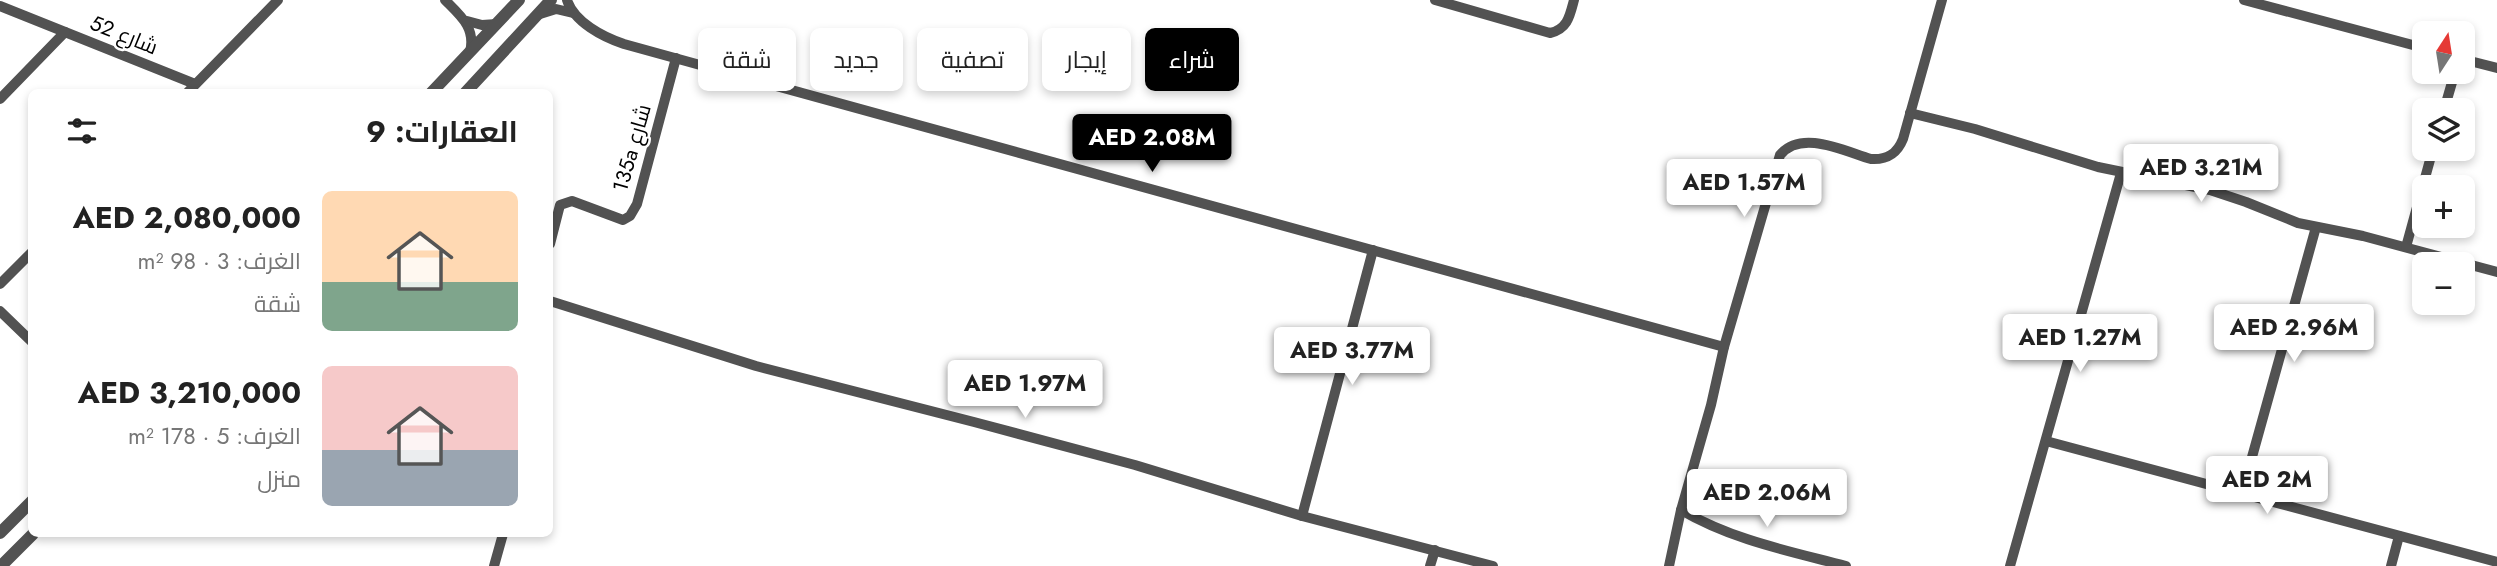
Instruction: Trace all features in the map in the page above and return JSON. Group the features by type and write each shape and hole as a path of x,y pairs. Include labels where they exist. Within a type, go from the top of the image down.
{"street":[{"path":"191,89 278,0"},
{"path":"445,0 467,21 482,25 498,24"},
{"path":"435,89 519,0"},
{"path":"468,89 551,0"},
{"path":"567,0 573,13"},
{"path":"1435,0 1550,33 1557,31 1567,22 1574,0"},
{"path":"1669,566 1724,347 1780,155 1786,148 1804,141 1871,159 1888,158 1900,147 1942,0"},
{"path":"2244,0 2412,45"},
{"name":"شارع 52","path":"0,6 195,84"},
{"path":"539,14 556,9 573,13 606,37 676,58 1724,347"},
{"path":"467,21 472,38 469,55"},
{"path":"0,99 65,32"},
{"name":"135a شارع","path":"553,232 560,205 572,201 623,220 630,216 637,204 676,58"},
{"path":"2475,62 2497,68"},
{"path":"1910,113 1975,129 2121,173 2210,190 2316,227 2406,247 2497,272"},
{"path":"2406,247 2430,161"},
{"path":"2010,566 2121,173"},
{"path":"2242,494 2316,227"},
{"path":"1302,516 1373,250"},
{"path":"0,284 28,256"},
{"path":"553,302 756,366 1135,465 1302,516 1493,566"},
{"path":"0,311 28,338"},
{"path":"2046,440 2497,562"},
{"path":"0,533 28,504"},
{"path":"1681,510 1699,521 1738,537 1846,566"},
{"path":"2391,566 2399,536"},
{"path":"1,566 30,537"},
{"path":"494,566 502,537"},
{"path":"1430,566 1435,550"}]}
